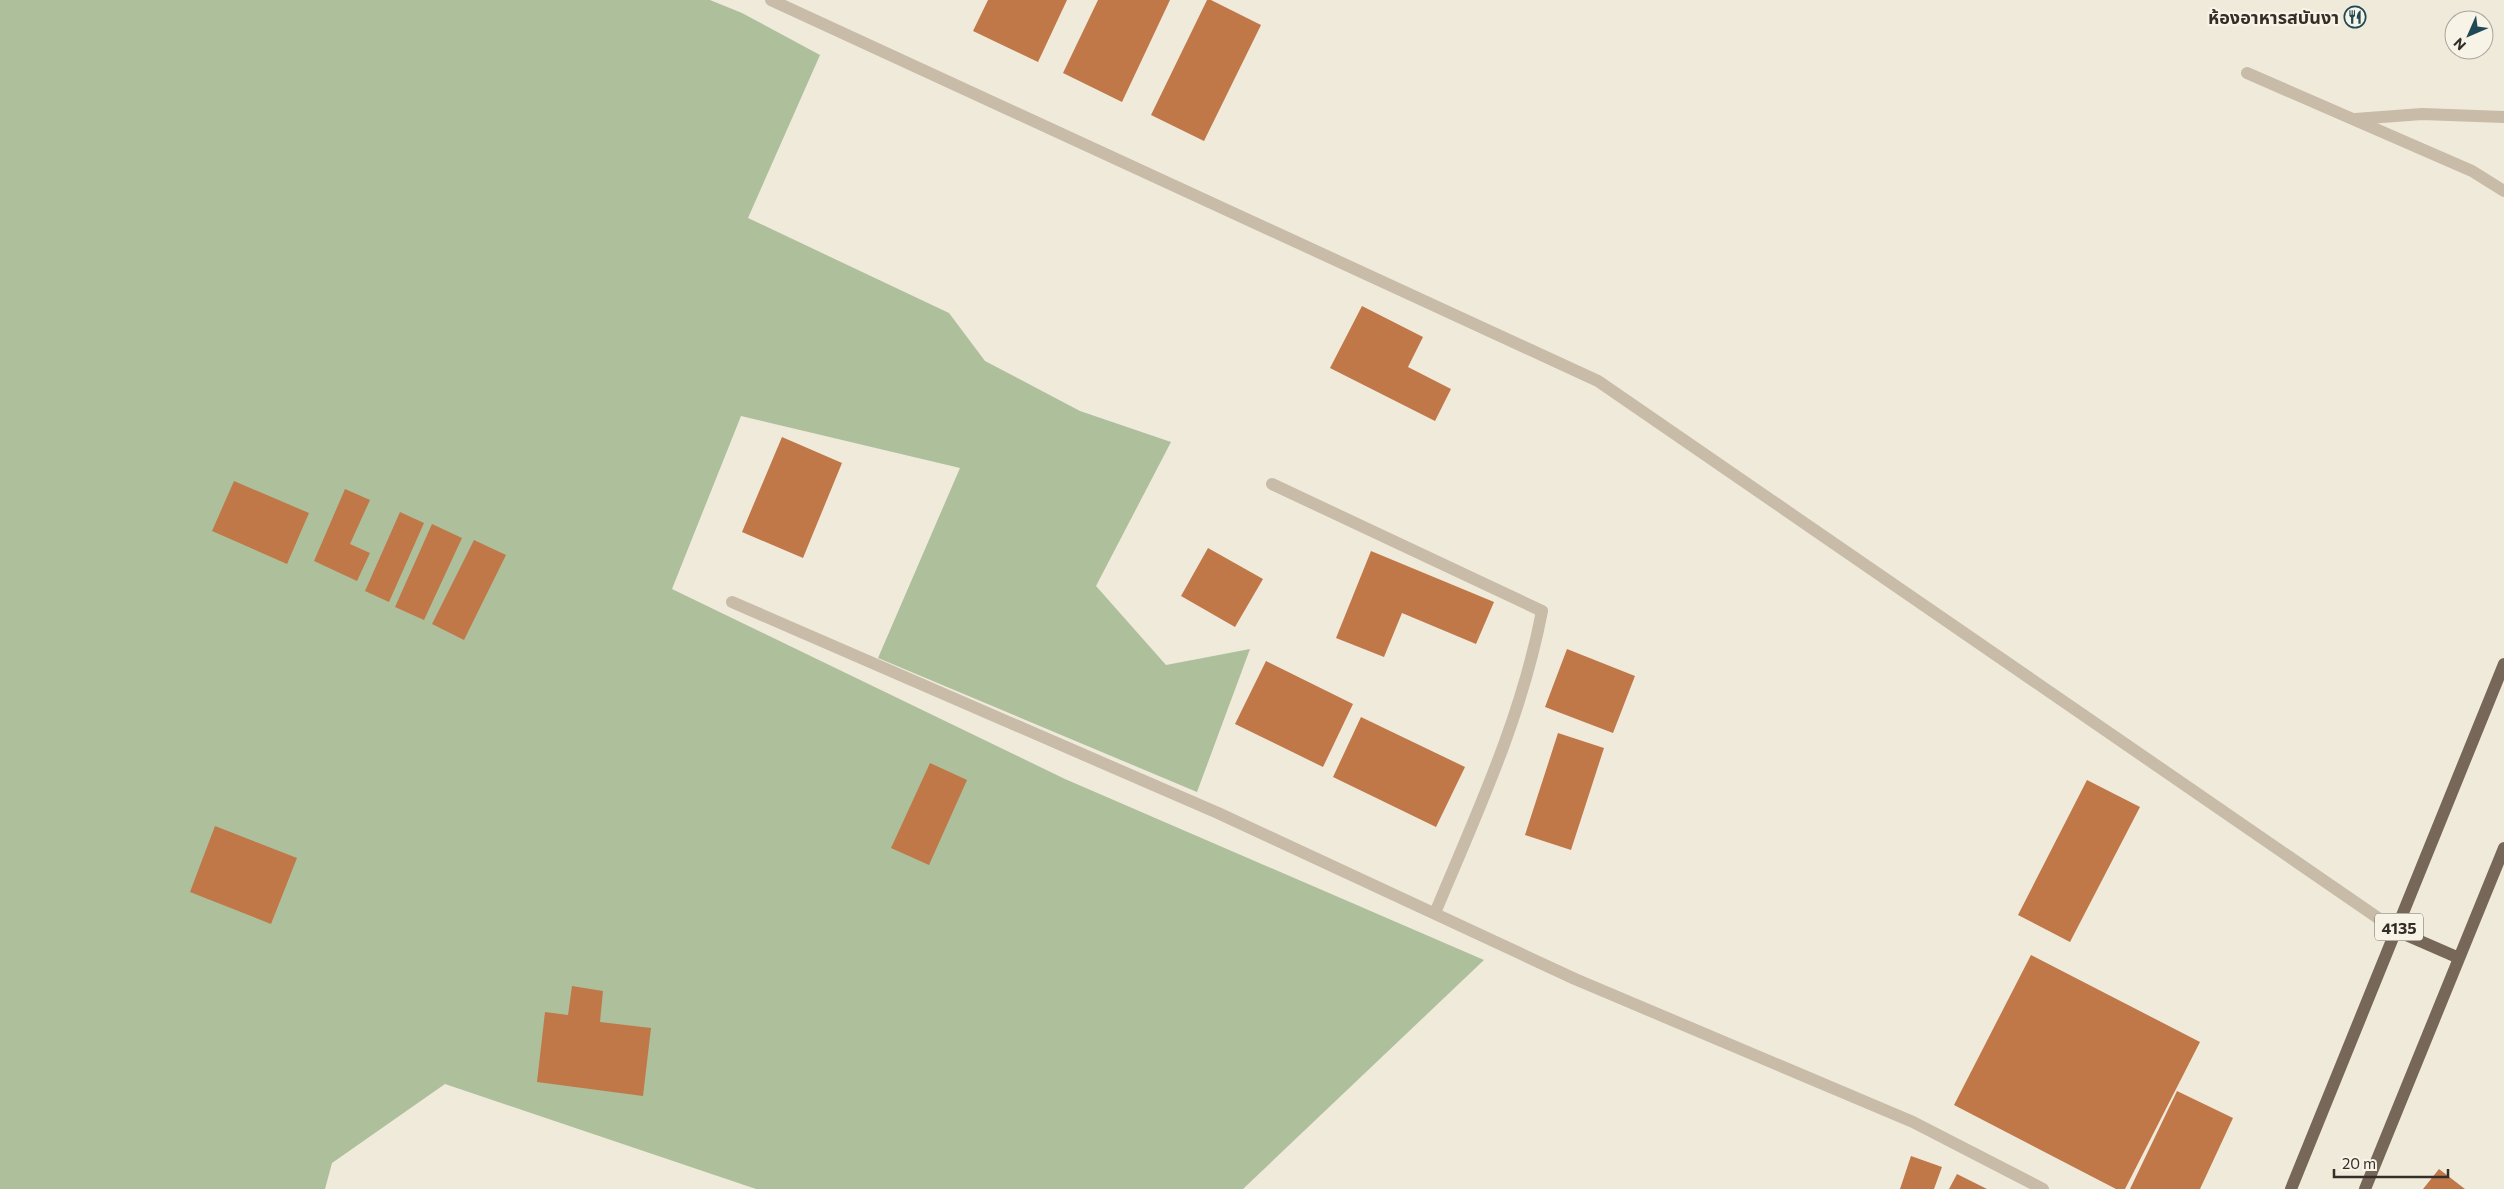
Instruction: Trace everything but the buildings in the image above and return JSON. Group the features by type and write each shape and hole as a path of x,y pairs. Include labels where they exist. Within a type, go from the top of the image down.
{"main road":[{"name":"4135","path":"2291,1189 2504,664"},
{"path":"2365,1189 2504,848"},
{"path":"2397,931 2459,958"}],"street":[{"path":"771,0 1598,381 2397,931"},
{"path":"2247,73 2472,171 2504,191"},
{"path":"2353,119 2422,114 2504,117"},
{"path":"1272,484 1542,611 1535,648 1498,763 1435,914"},
{"path":"732,602 1218,813 1575,979 1913,1122 2043,1189"}],"green space":[{"path":"0,0 710,0 742,13 820,55 748,218 949,313 985,361 1080,411 1171,442 1096,586 1166,665 1250,649 1197,792 878,658 960,468 741,416 672,589 1065,779 1484,960 1243,1189 756,1189 445,1084 332,1163 325,1189 0,1189"}],"place":[{"name":"ห้องอาหารสบันงา","path":"2355,17"}]}
